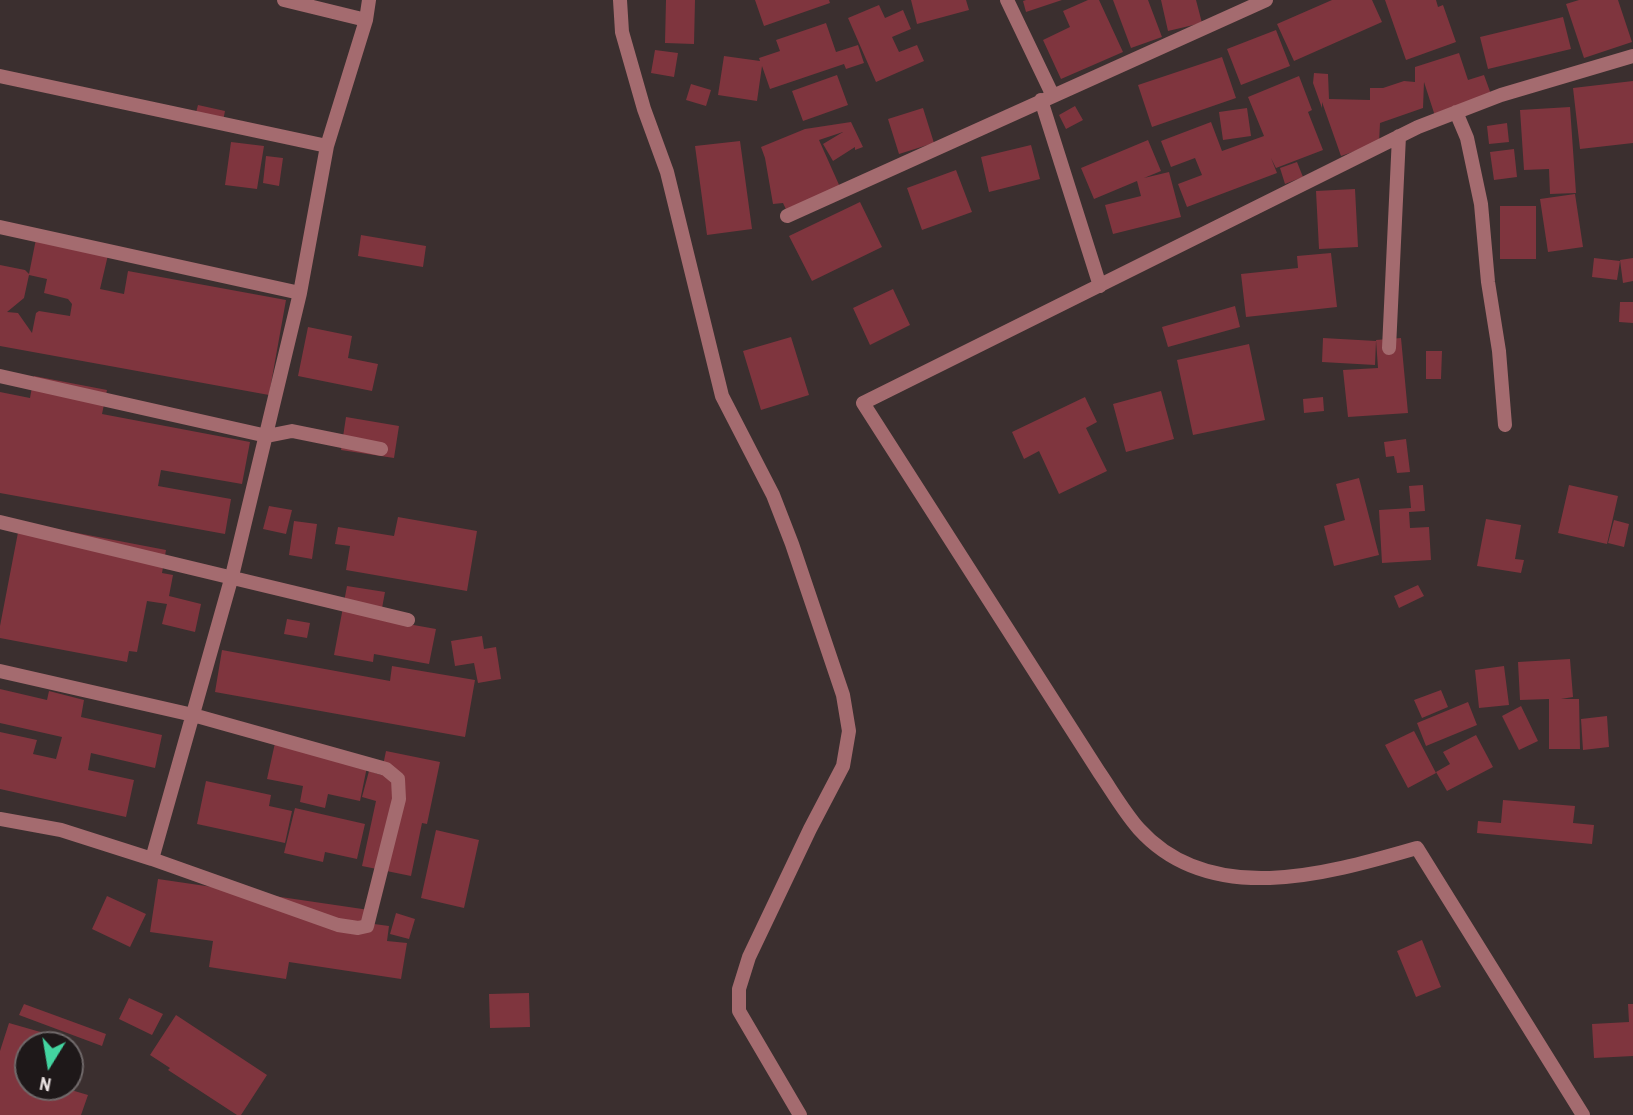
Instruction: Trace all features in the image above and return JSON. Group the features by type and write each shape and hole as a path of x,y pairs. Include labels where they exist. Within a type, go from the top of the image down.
{"street":[{"path":"284,0 366,20"},
{"path":"152,859 232,576 300,293 327,146 366,20 369,0"},
{"path":"620,0 622,32 644,109 667,173 722,396 773,495 792,544 843,695 849,732 844,765 749,957 739,989 739,1011 800,1115"},
{"path":"1007,0 1047,98 1100,286"},
{"path":"787,216 1266,0"},
{"path":"1583,1115 1417,848 1301,877 1253,878 1208,872 1172,856 1140,830 1099,772 863,403 1399,136 1501,95 1633,57"},
{"path":"0,76 327,146"},
{"path":"1456,112 1467,138 1481,204 1505,425"},
{"path":"1389,348 1399,136"},
{"path":"0,227 300,293"},
{"path":"0,376 267,436 292,431 381,449"},
{"path":"0,522 408,620"},
{"path":"0,671 193,715 386,769 398,779 399,799 367,926 358,928 327,922 152,859 61,830 0,819"}],"building":[{"path":"666,0 695,0 694,44 665,43"},
{"path":"755,0 829,0 830,3 764,26"},
{"path":"911,0 966,0 969,10 917,24"},
{"path":"1062,0 1026,12 1023,1"},
{"path":"1088,0 1099,0 1123,52 1061,79 1043,40 1070,27 1063,11"},
{"path":"1113,0 1148,0 1162,37 1131,48"},
{"path":"1161,0 1196,0 1202,23 1168,31"},
{"path":"1332,0 1372,0 1382,22 1294,61 1277,24"},
{"path":"1385,0 1436,0 1438,7 1443,5 1456,42 1406,60"},
{"path":"1579,0 1618,0 1632,42 1584,58 1566,4"},
{"path":"879,5 885,18 903,10 911,29 892,37 899,52 917,45 924,61 876,82 848,18"},
{"path":"1563,17 1571,49 1488,69 1480,37"},
{"path":"826,23 836,52 858,45 864,63 846,69 844,64 770,89 762,66 757,101 718,95 724,56 760,61 759,58 780,51 776,40"},
{"path":"1276,30 1290,66 1241,85 1227,49"},
{"path":"655,50 678,53 674,77 651,73"},
{"path":"1459,53 1468,80 1484,75 1492,97 1435,116 1424,82 1423,108 1380,123 1379,143 1341,156 1313,83 1314,73 1328,74 1329,99 1370,100 1370,88 1383,88 1404,81 1415,82 1415,67"},
{"path":"1222,57 1236,98 1152,127 1138,85"},
{"path":"837,75 848,105 803,121 792,91"},
{"path":"1299,76 1312,110 1308,112 1323,150 1276,168 1271,158 1277,173 1187,207 1178,184 1202,175 1195,158 1171,167 1161,141 1211,122 1222,151 1264,136 1248,97"},
{"path":"1633,81 1633,143 1580,149 1573,88"},
{"path":"691,84 711,90 706,106 686,100"},
{"path":"198,105 225,111 222,126 194,120"},
{"path":"1075,106 1083,120 1066,129 1059,115"},
{"path":"1570,107 1576,193 1550,194 1549,169 1524,170 1520,110"},
{"path":"923,108 934,143 899,154 888,119"},
{"path":"1247,108 1251,136 1223,140 1219,112"},
{"path":"851,122 863,147 855,150 855,147 833,161 823,144 843,132 819,140 840,187 790,218 783,203 773,204 761,147 805,129"},
{"path":"1507,123 1509,142 1489,144 1487,126"},
{"path":"1148,140 1161,171 1144,178 1169,172 1181,217 1113,234 1105,205 1141,196 1137,181 1094,199 1081,168"},
{"path":"740,141 752,229 707,235 695,146"},
{"path":"231,142 264,146 257,189 225,185"},
{"path":"1031,145 1040,179 989,192 981,157"},
{"path":"1514,149 1517,177 1494,180 1490,152"},
{"path":"266,156 283,158 279,186 263,183"},
{"path":"1297,162 1303,177 1285,184 1280,168"},
{"path":"956,170 972,212 922,230 907,188"},
{"path":"1355,189 1358,247 1319,249 1316,191"},
{"path":"1575,194 1583,247 1548,252 1540,199"},
{"path":"860,202 882,247 812,281 789,236"},
{"path":"1500,206 1536,206 1536,259 1500,259"},
{"path":"361,235 426,246 423,267 358,256"},
{"path":"36,239 108,255 100,289 124,294 128,271 286,300 269,395 0,346 0,265 25,270 29,274","holes":["29,275 47,279 44,293 68,299 72,304 70,316 39,311 36,313 32,333 18,313 7,312 24,298"]},
{"path":"1331,253 1337,307 1246,317 1241,274 1298,268 1297,256"},
{"path":"1594,258 1620,261 1617,280 1592,277"},
{"path":"1633,258 1633,281 1623,283 1620,260"},
{"path":"893,289 910,325 870,345 853,308"},
{"path":"1620,302 1633,302 1633,323 1619,322"},
{"path":"1235,306 1240,327 1168,347 1162,327"},
{"path":"308,327 352,336 348,358 378,364 372,391 298,376"},
{"path":"791,337 809,395 761,410 743,351"},
{"path":"1323,338 1376,341 1375,365 1322,362"},
{"path":"1401,338 1408,413 1348,417 1343,370 1378,368 1376,340"},
{"path":"1249,344 1265,420 1193,435 1177,360"},
{"path":"1426,351 1442,351 1441,379 1426,379"},
{"path":"34,376 107,390 102,414 250,442 242,484 161,470 158,486 231,499 225,534 0,493 0,392 30,398"},
{"path":"1161,391 1174,439 1126,452 1113,404"},
{"path":"1085,397 1097,422 1086,428 1107,471 1059,494 1039,451 1024,459 1012,432"},
{"path":"1323,397 1324,411 1304,413 1303,399"},
{"path":"346,417 399,426 394,458 341,450"},
{"path":"1406,439 1410,472 1397,473 1394,456 1386,457 1384,442"},
{"path":"1359,478 1379,555 1334,566 1324,526 1345,520 1336,484"},
{"path":"1423,485 1425,511 1409,512 1410,528 1429,527 1431,560 1382,563 1379,510 1411,508 1409,486"},
{"path":"1569,485 1618,496 1607,544 1558,533"},
{"path":"269,506 292,510 286,534 263,529"},
{"path":"398,517 477,531 467,591 346,570 350,546 335,544 338,527 394,536"},
{"path":"1486,519 1521,525 1515,559 1524,560 1521,573 1477,566"},
{"path":"1614,520 1629,524 1624,547 1608,543"},
{"path":"294,521 317,524 312,559 289,555"},
{"path":"20,522 166,550 162,573 173,575 169,596 201,604 195,632 162,624 167,604 147,601 137,652 129,651 127,662 0,638"},
{"path":"1418,585 1424,596 1399,608 1394,596"},
{"path":"347,586 385,592 380,619 436,629 429,664 374,654 373,662 334,655"},
{"path":"287,619 310,623 307,638 284,634"},
{"path":"482,636 484,649 496,647 501,679 478,683 474,663 455,666 451,641"},
{"path":"222,650 390,681 392,666 475,680 465,737 215,692"},
{"path":"1570,659 1573,697 1561,699 1579,699 1580,749 1549,749 1549,699 1520,700 1518,662"},
{"path":"1504,666 1509,705 1479,708 1475,670"},
{"path":"0,689 47,700 49,691 84,700 81,717 162,735 155,768 91,753 88,770 134,780 126,817 0,789 0,732 37,740 33,754 56,759 62,737 0,723"},
{"path":"1441,690 1448,707 1422,718 1414,700"},
{"path":"1468,702 1477,725 1426,746 1417,723"},
{"path":"1521,706 1538,741 1519,750 1502,716"},
{"path":"1607,716 1609,747 1583,750 1581,719"},
{"path":"1414,731 1436,773 1408,788 1385,745"},
{"path":"1476,735 1493,767 1447,791 1436,772 1450,764 1443,752"},
{"path":"275,743 368,762 360,801 328,794 325,808 300,802 303,786 267,779"},
{"path":"386,751 440,762 427,824 422,823 411,876 362,866 376,801 362,797 369,771 381,775"},
{"path":"206,781 271,795 269,806 292,811 285,843 197,824"},
{"path":"1503,800 1575,806 1573,823 1594,825 1592,844 1477,833 1478,821 1501,823"},
{"path":"295,808 365,824 357,859 325,852 323,862 284,853"},
{"path":"436,830 479,840 464,908 421,898"},
{"path":"158,879 376,911 374,924 389,926 387,941 407,943 401,979 289,962 286,979 209,967 213,941 150,932"},
{"path":"107,896 146,914 130,947 92,929"},
{"path":"396,913 415,919 409,939 390,934"},
{"path":"1422,940 1441,987 1416,997 1397,951"},
{"path":"529,993 530,1027 490,1028 489,994"},
{"path":"129,998 163,1014 152,1035 119,1019"},
{"path":"24,1004 106,1034 102,1046 84,1039 84,1031 62,1031 19,1015"},
{"path":"1628,1004 1633,1004 1633,1056 1594,1058 1592,1024 1629,1022"},
{"path":"176,1015 267,1075 241,1115 168,1070 170,1068 150,1055"},
{"path":"9,1023 37,1031 14,1031 14,1101 84,1101 84,1094 88,1095 81,1115 0,1115 0,1051"}]}
